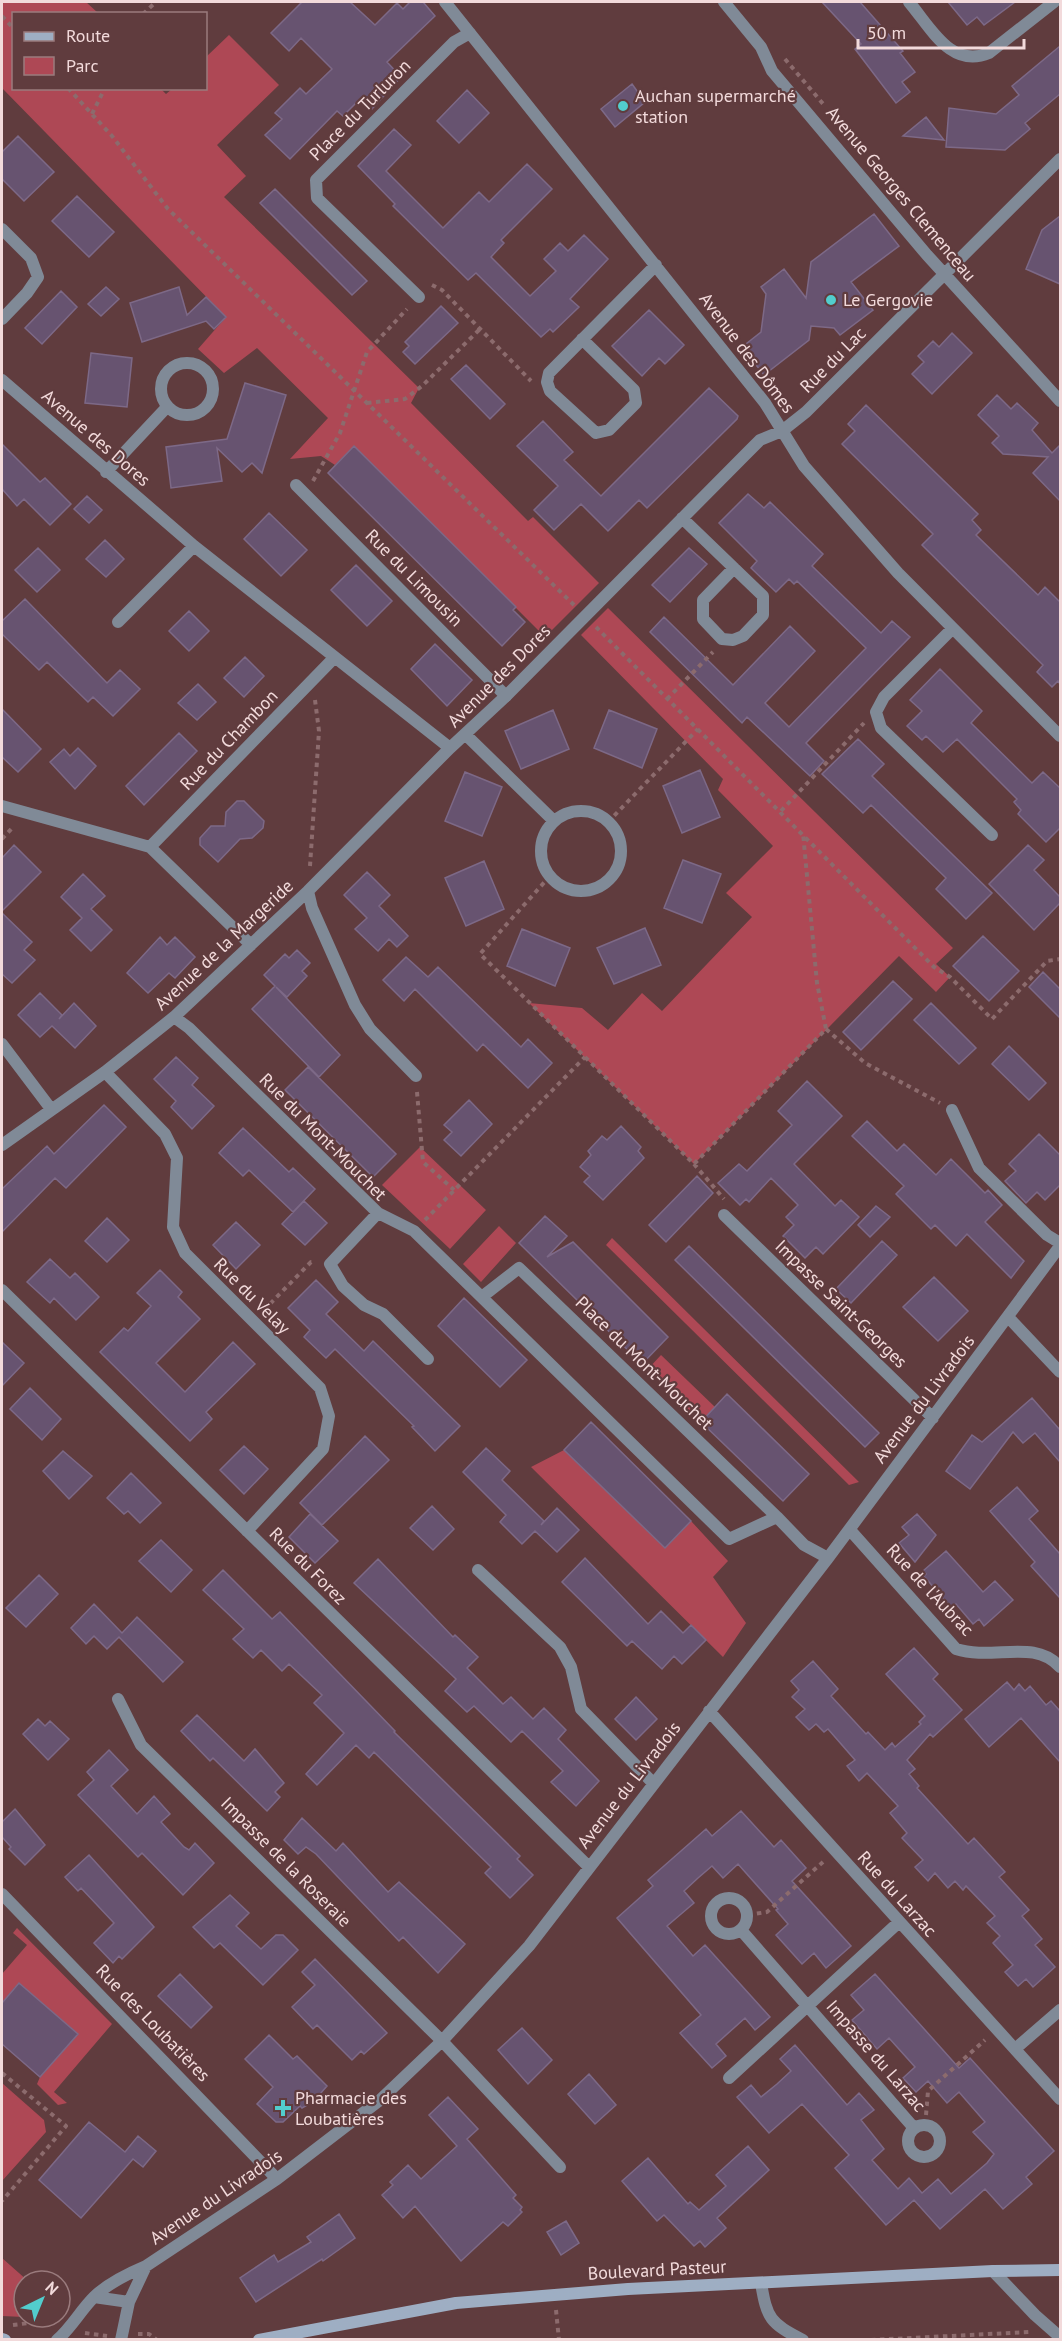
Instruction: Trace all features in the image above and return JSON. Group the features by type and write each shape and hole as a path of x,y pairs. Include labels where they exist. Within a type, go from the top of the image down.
{"main road":[{"name":"Boulevard Pasteur","path":"259,2340 456,2302 554,2294 761,2283 993,2271 1060,2270"}],"street":[{"name":"Avenue des Dômes","path":"445,2 765,403 804,466 952,628 1060,736"},
{"name":"Avenue Georges Clemenceau","path":"724,2 761,47 772,71 945,274 1060,401"},
{"path":"909,2 947,47 963,57 977,58 989,53 1054,2"},
{"name":"Place du Turluron","path":"419,297 317,198 316,180 454,42 470,33"},
{"name":"Rue du Lac","path":"782,431 806,411 1060,159"},
{"path":"2,229 31,258 38,277 27,294 2,319"},
{"path":"582,339 634,390 636,403 609,430 596,433 550,391 547,382 549,372 582,339 656,265"},
{"path":"186,362 202,367 208,372 214,390 207,406 192,415 183,415 167,407 160,391 161,383 170,368 186,362"},
{"name":"Avenue des Dores","path":"2,380 194,546 450,748 506,696 760,440 782,431"},
{"path":"106,472 167,407"},
{"name":"Rue du Limousin","path":"300,490 506,696"},
{"path":"682,518 764,596 763,615 743,636 733,640 722,639 704,619 703,600 734,568"},
{"path":"118,622 194,546"},
{"path":"952,628 884,697 876,712 881,728 992,835"},
{"name":"Rue du Chambon","path":"150,847 334,658"},
{"path":"466,735 554,821"},
{"name":"Avenue de la Margeride","path":"2,1145 105,1072 174,1017 308,891 450,748"},
{"path":"2,806 150,847 251,945"},
{"path":"576,811 588,812 608,822 617,834 621,846 616,870 608,881 596,888 582,891 569,889 550,876 542,860 541,846 545,832 554,821 576,811"},
{"path":"308,891 312,908 355,1005 370,1029 416,1076"},
{"name":"Rue du Mont-Mouchet","path":"174,1017 189,1028 378,1213 330,1264"},
{"path":"2,1044 51,1109"},
{"name":"Rue du Velay","path":"105,1072 165,1134 177,1158 174,1227 185,1253 251,1322 320,1388 329,1416 323,1449 247,1531"},
{"path":"952,1110 979,1168 1060,1245"},
{"path":"378,1213 414,1231 729,1539 777,1517"},
{"name":"Impasse Saint-Georges","path":"724,1215 933,1418"},
{"name":"Avenue du Livradois","path":"57,2340 70,2329 94,2297 122,2276 146,2266 277,2179 380,2100 442,2041 529,1946 850,1530 1060,1245"},
{"path":"330,1264 343,1286 364,1305 383,1314 428,1359"},
{"name":"Place du Mont-Mouchet","path":"483,1296 519,1268 804,1545 828,1558"},
{"name":"Rue du Forez","path":"2,1290 589,1867"},
{"path":"1008,1317 1060,1372"},
{"name":"Rue de l'Aubrac","path":"850,1530 956,1649 973,1654 1037,1651 1053,1659 1060,1667"},
{"path":"478,1569 560,1647 571,1666 581,1710 653,1783"},
{"name":"Impasse de la Roseraie","path":"118,1699 141,1746 442,2041 560,2167"},
{"name":"Rue du Larzac","path":"709,1712 1060,2099"},
{"name":"Rue des Loubatières","path":"2,1894 277,2179"},
{"path":"733,1899 742,1905 747,1915 741,1930 730,1934 718,1930 712,1920 713,1908 722,1900 733,1899"},
{"name":"Impasse du Larzac","path":"729,2078 810,2007 898,1923"},
{"name":"Impasse du Larzac","path":"741,1930 920,2126"},
{"path":"1015,2049 1060,2010"},
{"name":"Avenue du Livradois","path":"122,2340 129,2301 146,2266"},
{"path":"993,2271 1058,2335"},
{"path":"761,2283 765,2310 779,2327 803,2340"},
{"path":"94,2297 129,2301"}],"path":[{"path":"70,90 92,114 168,209 584,615 934,967 950,977 992,1018 1047,961 1060,959"},
{"path":"92,114 104,90"},
{"path":"300,490 323,467 340,433 367,352 433,284 442,290 535,384 547,382"},
{"path":"367,403 405,399 422,386 480,328"},
{"path":"667,699 719,646 733,640"},
{"path":"308,891 318,730 315,699 330,688 317,675"},
{"path":"781,811 876,712"},
{"path":"608,822 698,729"},
{"path":"803,833 817,983 826,1029 865,1063 952,1110"},
{"path":"550,876 480,954 694,1164 724,1197 724,1215"},
{"path":"694,1164 826,1029"},
{"path":"414,1231 585,1057"},
{"path":"416,1076 423,1162 454,1191"},
{"path":"251,1322 311,1262 330,1264"},
{"path":"747,1915 766,1912 834,1851"},
{"path":"920,2126 928,2091 997,2030"},
{"path":"2,2073 66,2126 2,2201"},
{"path":"554,2294 559,2340"},
{"path":"871,2340 1058,2335"}],"green space":[{"path":"2,2 86,2 97,12 12,12 12,90 162,90 166,94 171,90 207,90 207,56 229,35 279,85 217,145 246,176 224,197 419,388 411,403 528,521 533,517 599,583 545,637 354,446 335,465 321,456 290,459 328,418 257,348 224,373 198,349 226,317 2,88"},
{"path":"608,608 953,948 936,964 950,977 936,992 899,956 694,1164 529,1003 582,1008 608,1030 642,993 662,1011 752,917 726,893 773,846 718,790 723,779 581,635"},
{"path":"420,1147 486,1210 450,1249 382,1185"},
{"path":"499,1226 516,1243 481,1282 463,1264"},
{"path":"612,1238 859,1482 849,1485 606,1245"},
{"path":"661,1355 715,1407 701,1422 648,1369"},
{"path":"564,1450 665,1548 691,1521 728,1561 713,1577 746,1623 723,1657 531,1467"},
{"path":"17,1928 112,2024 54,2092 67,2103 58,2105 37,2084 40,2077 74,2038 15,1987 2,2003 2,1974 27,1945 13,1933"},
{"path":"2,2083 44,2120 46,2132 2,2181"},
{"path":"2,2258 14,2269 12,2269 12,2316 2,2316"}],"building":[{"path":"302,2 350,2 375,25 397,3 403,9 410,2 423,2 435,16 387,62 401,77 372,109 361,98 343,116 337,111 290,159 265,135 282,119 275,113 300,88 306,94 332,69 301,38 289,51 271,33"},
{"path":"822,2 860,2 903,51 900,53 915,72 902,82 910,92 896,103 855,49 861,44"},
{"path":"948,2 1015,2 984,25 977,17 967,25"},
{"path":"1060,46 1060,94 1025,123 1030,129 1005,150 946,147 949,108 996,114 1019,95 1012,86"},
{"name":"Auchan supermarché station","path":"632,84 645,102 615,127 601,109"},
{"path":"467,90 489,113 459,143 437,121"},
{"path":"926,117 944,140 903,136"},
{"path":"394,129 411,145 386,171 443,228 479,192 489,202 527,164 552,189 501,240 504,243 491,257 530,296 556,271 544,259 560,243 568,251 584,235 608,259 570,299 579,307 553,332 550,329 541,337 476,273 468,280 393,206 395,204 358,166"},
{"path":"18,136 54,172 24,201 2,179 2,152"},
{"path":"275,189 367,281 352,295 260,203"},
{"path":"77,196 114,232 89,257 52,221"},
{"name":"Le Gergovie","path":"874,214 899,246 851,282 873,310 840,335 834,328 811,326 809,340 764,375 742,347 761,332 766,294 761,287 784,269 806,298 811,262"},
{"path":"1060,216 1060,284 1026,269 1042,230"},
{"path":"106,287 119,299 101,316 88,304"},
{"path":"179,287 187,315 206,297 226,317 214,329 206,321 142,342 130,303"},
{"path":"61,291 77,307 42,344 25,328"},
{"path":"441,306 458,323 415,364 403,352 409,346 405,342"},
{"path":"649,310 684,345 665,364 659,358 642,376 612,346"},
{"path":"952,333 972,353 932,394 912,374 924,362 918,356 933,341 939,347"},
{"path":"91,353 132,358 127,407 85,403"},
{"path":"466,365 505,404 490,419 451,379"},
{"path":"245,383 286,395 262,473 252,463 242,472 217,448 222,481 171,488 166,447 227,439"},
{"path":"709,388 738,416 737,419 647,508 639,500 608,531 581,504 554,530 534,510 558,486 517,446 543,421 573,452 564,460 601,496"},
{"path":"997,395 1011,409 1017,403 1038,423 1032,430 1052,453 1060,445 1060,501 1033,473 1048,457 1003,454 992,443 999,436 978,415"},
{"path":"866,405 978,514 972,520 981,530 976,535 1038,595 1045,587 1060,602 1060,684 1058,681 1052,687 1037,672 1043,665 922,545 933,534 842,444 855,431 848,424"},
{"path":"2,444 40,482 45,478 71,504 50,525 24,499 17,506 2,489"},
{"path":"354,446 516,607 513,610 525,622 502,646 328,473"},
{"path":"748,494 764,508 770,502 823,554 812,566 881,633 892,621 910,637 806,743 824,761 810,776 747,717 742,723 650,632 664,617 733,685 790,626 815,651 765,703 789,727 866,648 797,581 794,584 789,579 776,592 751,568 757,561 719,523"},
{"path":"87,496 102,510 89,523 74,509"},
{"path":"269,513 307,550 281,576 244,539"},
{"path":"105,540 124,559 106,577 86,559"},
{"path":"38,548 60,570 37,592 15,570"},
{"path":"689,548 707,564 670,602 652,585"},
{"path":"356,565 392,601 367,626 331,590"},
{"path":"25,599 107,683 120,670 140,689 113,716 93,697 88,702 47,662 39,670 2,634 2,621"},
{"path":"189,611 209,631 189,651 169,631"},
{"path":"435,644 472,680 447,706 411,669"},
{"path":"245,657 264,676 244,697 224,678"},
{"path":"940,669 982,711 971,723 1032,783 1043,772 1060,788 1060,828 1046,842 1018,814 1021,810 1014,802 1017,799 957,739 943,752 926,736 922,740 907,726 922,711 910,700"},
{"path":"198,684 216,702 197,720 178,703"},
{"path":"2,709 41,749 18,772 2,757"},
{"path":"553,710 569,749 521,769 505,731"},
{"path":"609,710 657,729 642,768 594,748"},
{"path":"179,733 197,751 144,805 126,786"},
{"path":"858,739 884,764 872,776 992,893 966,919 936,889 946,878 871,805 863,813 822,774"},
{"path":"78,748 96,766 75,789 50,762 64,749 70,756"},
{"path":"700,770 720,817 682,833 663,786"},
{"path":"465,772 502,787 482,836 445,821"},
{"path":"237,801 244,801 264,821 263,828 252,838 240,839 218,862 200,845 200,838 211,826 225,826 226,812"},
{"path":"14,845 41,872 2,911 2,858"},
{"path":"1028,845 1044,860 1034,870 1060,897 1060,903 1034,930 989,884"},
{"path":"683,860 721,874 702,923 664,908"},
{"path":"484,861 504,909 466,926 445,878"},
{"path":"367,872 390,895 379,906 408,936 397,947 389,939 378,951 355,929 367,918 344,895"},
{"path":"83,874 105,896 91,909 112,930 91,951 70,930 82,918 61,897"},
{"path":"2,913 32,942 24,950 35,960 12,983 2,974"},
{"path":"645,928 661,965 614,984 597,948"},
{"path":"522,929 570,948 555,986 507,966"},
{"path":"983,936 1019,971 989,1001 953,966"},
{"path":"160,937 167,945 175,937 195,957 175,978 169,973 148,993 127,973"},
{"path":"297,950 310,963 302,971 307,976 287,997 276,987 340,1055 319,1077 252,1009 275,986 264,975 285,954 289,958"},
{"path":"406,957 428,977 438,967 521,1047 528,1039 552,1063 528,1088 483,1044 477,1051 415,989 404,1001 383,980"},
{"path":"1043,972 1060,989 1060,1018 1029,987"},
{"path":"893,981 912,999 861,1050 843,1032"},
{"path":"40,993 62,1015 59,1019 74,1003 96,1026 75,1048 52,1026 40,1037 18,1015"},
{"path":"931,1003 976,1048 959,1064 914,1020"},
{"path":"1009,1046 1046,1083 1029,1100 992,1064"},
{"path":"176,1057 198,1078 192,1085 214,1106 192,1129 171,1107 176,1101 154,1079"},
{"path":"308,1067 396,1154 373,1177 285,1090"},
{"path":"807,1081 842,1116 794,1164 835,1206 841,1200 859,1217 823,1254 816,1247 805,1258 783,1236 794,1225 786,1217 798,1205 771,1178 749,1202 746,1199 740,1205 718,1183 739,1164 747,1171 792,1125 778,1111"},
{"path":"469,1100 492,1124 461,1156 444,1140 452,1132 444,1125"},
{"path":"104,1105 126,1127 66,1188 55,1178 2,1232 2,1189 47,1146 54,1154"},
{"path":"867,1121 897,1151 904,1144 936,1175 951,1159 985,1193 988,1190 1002,1205 985,1222 1024,1261 1011,1278 967,1234 956,1246 935,1225 931,1229 896,1194 904,1186 852,1136"},
{"path":"621,1126 641,1147 638,1151 644,1158 603,1200 584,1182 590,1176 580,1167 591,1155 588,1151 602,1136 607,1140"},
{"path":"243,1128 289,1172 293,1168 315,1189 293,1212 249,1170 243,1176 219,1153"},
{"path":"1039,1134 1060,1155 1060,1185 1045,1200 1037,1192 1026,1203 1005,1181 1016,1171 1009,1164"},
{"path":"697,1176 713,1193 666,1242 649,1225"},
{"path":"304,1201 327,1223 305,1245 282,1224"},
{"path":"876,1206 890,1217 870,1237 858,1225"},
{"path":"545,1216 567,1236 547,1257 573,1242 668,1337 642,1364 519,1243"},
{"path":"107,1218 129,1240 107,1262 85,1241"},
{"path":"236,1222 260,1245 236,1269 213,1245"},
{"path":"882,1241 897,1255 851,1303 836,1289"},
{"path":"689,1246 879,1433 865,1447 675,1260"},
{"path":"50,1259 70,1278 75,1273 99,1297 76,1320 54,1298 50,1303 27,1282"},
{"path":"160,1270 182,1292 178,1297 200,1319 156,1363 185,1392 233,1342 255,1364 206,1412 212,1419 190,1441 100,1352 124,1328 128,1331 151,1306 137,1293"},
{"path":"934,1277 968,1311 938,1341 903,1307"},
{"path":"316,1280 338,1302 326,1314 364,1351 373,1341 460,1426 435,1451 412,1427 414,1426 335,1349 326,1358 304,1337 310,1330 288,1308"},
{"path":"464,1298 527,1360 500,1387 438,1326"},
{"path":"2,1342 24,1363 2,1386"},
{"path":"30,1388 61,1419 42,1440 10,1409"},
{"path":"727,1394 809,1474 783,1501 701,1422"},
{"path":"1032,1398 1060,1430 1060,1462 1035,1433 1023,1443 1013,1432 970,1489 946,1471 972,1435 982,1442"},
{"path":"591,1422 691,1521 665,1548 564,1450"},
{"path":"365,1436 389,1460 322,1525 300,1503"},
{"path":"244,1446 268,1469 244,1494 220,1470"},
{"path":"486,1448 510,1471 502,1480 544,1521 541,1525 557,1508 579,1530 557,1552 535,1531 522,1544 500,1522 506,1515 463,1472"},
{"path":"63,1451 92,1476 69,1499 43,1471"},
{"path":"131,1473 161,1503 140,1523 128,1511 124,1514 107,1498"},
{"path":"1017,1487 1038,1511 1029,1519 1060,1554 1060,1598 1031,1566 1035,1562 990,1511"},
{"path":"432,1506 454,1529 433,1550 410,1528"},
{"path":"310,1514 338,1541 315,1563 289,1537"},
{"path":"917,1514 936,1535 915,1562 899,1543 909,1535 902,1527"},
{"path":"161,1540 192,1570 171,1592 139,1561"},
{"path":"946,1551 983,1592 995,1581 1013,1600 984,1626 979,1619 973,1624 956,1604 951,1608 924,1576 926,1574 923,1571"},
{"path":"585,1558 648,1624 661,1611 683,1633 691,1625 706,1640 682,1664 674,1656 662,1669 632,1641 627,1646 562,1582"},
{"path":"378,1559 453,1637 455,1635 478,1657 467,1668 503,1704 511,1697 533,1719 544,1708 566,1730 558,1739 599,1781 576,1806 551,1782 563,1771 522,1731 511,1742 474,1706 467,1712 445,1691 456,1679 354,1583"},
{"path":"223,1570 272,1619 280,1612 394,1732 520,1856 517,1859 533,1875 510,1898 485,1873 491,1867 374,1752 369,1758 356,1745 317,1785 306,1774 344,1733 314,1703 322,1695 289,1664 282,1671 261,1650 253,1658 233,1639 244,1629 203,1590"},
{"path":"39,1575 58,1594 26,1627 6,1608"},
{"path":"94,1604 122,1633 137,1617 183,1662 163,1682 119,1637 107,1649 94,1636 86,1644 71,1628"},
{"path":"914,1648 938,1674 933,1679 962,1710 933,1737 930,1734 907,1760 915,1769 909,1774 919,1786 917,1788 968,1844 974,1838 1005,1872 999,1877 1029,1910 1022,1916 1042,1939 1035,1945 1055,1967 1033,1987 1026,1979 1018,1986 1005,1972 1013,1965 993,1943 1000,1936 987,1923 995,1916 966,1886 963,1890 955,1881 948,1888 935,1873 928,1881 915,1867 923,1860 902,1838 907,1833 890,1813 898,1806 867,1773 859,1781 847,1766 855,1760 828,1729 824,1732 816,1724 809,1730 796,1717 805,1709 792,1697 799,1690 791,1681 813,1661 838,1689 831,1696 866,1734 868,1732 885,1750 892,1743 895,1747 921,1724 919,1722 925,1716 886,1674"},
{"path":"1007,1682 1014,1690 1019,1684 1025,1691 1030,1686 1046,1705 1051,1701 1060,1711 1060,1762 1021,1718 989,1747 965,1719"},
{"path":"636,1697 657,1719 636,1740 615,1719"},
{"path":"197,1715 244,1761 255,1749 284,1783 275,1792 280,1797 267,1811 213,1758 210,1761 181,1731"},
{"path":"38,1719 45,1726 50,1721 69,1739 48,1760 23,1734"},
{"path":"109,1750 128,1770 111,1786 137,1814 154,1796 170,1814 161,1822 184,1847 189,1850 195,1843 214,1863 183,1895 142,1853 138,1857 78,1795 94,1780 87,1772"},
{"path":"15,1809 45,1845 25,1865 9,1849 11,1847 2,1837 2,1822"},
{"path":"741,1811 774,1847 781,1840 806,1868 792,1881 851,1946 826,1968 814,1953 802,1964 776,1935 788,1924 776,1910 778,1909 738,1864 723,1878 712,1866 698,1878 684,1891 694,1903 667,1926 693,1956 705,1945 770,2017 755,2030 745,2018 716,2044 726,2056 712,2068 680,2033 701,2015 617,1918 653,1886 648,1880 706,1829 712,1836"},
{"path":"302,1818 336,1851 343,1843 388,1892 399,1882 465,1944 438,1973 403,1937 399,1941 316,1854 306,1847 298,1854 284,1840"},
{"path":"89,1855 154,1927 122,1959 119,1956 113,1963 94,1943 114,1923 81,1888 78,1891 65,1877"},
{"path":"230,1895 249,1913 236,1926 261,1949 276,1935 283,1935 298,1950 263,1985 220,1943 214,1948 193,1927"},
{"path":"315,1959 387,2033 364,2054 361,2051 352,2060 317,2025 313,2029 292,2007 315,1985 302,1972"},
{"path":"180,1974 212,2007 191,2028 158,1996"},
{"path":"875,1974 959,2068 970,2058 1054,2151 1026,2177 1032,2184 1003,2209 985,2189 940,2229 914,2200 886,2225 835,2168 849,2155 802,2104 769,2133 737,2097 751,2085 761,2097 777,2084 791,2071 780,2059 795,2045 847,2105 859,2093 874,2110 861,2120 884,2149 872,2160 898,2189 909,2178 922,2193 938,2179 951,2194 987,2163 994,2154 973,2132 985,2122 959,2092 947,2103 928,2081 916,2092 903,2078 915,2067 889,2038 877,2049 852,2020 864,2010 851,1995"},
{"path":"19,1983 78,2034 40,2077 2,2044 2,2003"},
{"path":"522,2028 552,2060 528,2084 498,2050"},
{"path":"269,2035 293,2059 297,2056 327,2086 313,2102 302,2108 300,2106 283,2122 276,2122 257,2104 273,2087 245,2059"},
{"path":"589,2074 616,2105 595,2124 568,2094"},
{"path":"448,2097 478,2129 467,2139 516,2195 513,2198 522,2207 520,2210 522,2212 508,2226 503,2222 461,2261 415,2206 403,2218 382,2195 393,2185 390,2182 408,2165 421,2179 457,2146 429,2115"},
{"path":"89,2122 125,2152 138,2136 156,2151 143,2167 133,2159 81,2218 39,2180"},
{"path":"748,2146 769,2170 717,2218 726,2228 705,2247 700,2241 694,2246 664,2215 657,2221 622,2181 648,2158 688,2204 690,2202 699,2210 726,2186 716,2175"},
{"path":"339,2214 355,2238 323,2261 322,2259 256,2302 240,2278 274,2255 278,2262 311,2242 307,2237"},
{"path":"566,2221 579,2243 561,2255 547,2232"}],"place":[{"name":"Auchan supermarché station","path":"623,106"},
{"name":"Le Gergovie","path":"831,300"},
{"name":"Pharmacie des Loubatières","path":"283,2108"}]}
